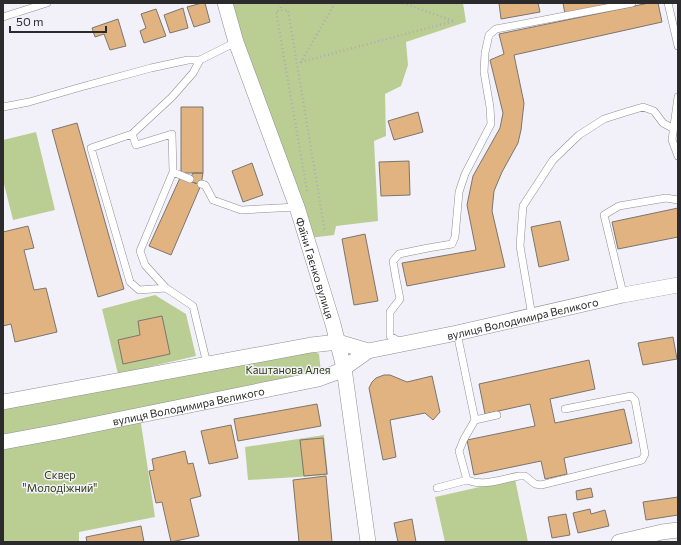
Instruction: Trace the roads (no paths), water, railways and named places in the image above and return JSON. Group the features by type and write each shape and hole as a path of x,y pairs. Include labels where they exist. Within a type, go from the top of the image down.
{"street":[{"name":"Фаїни Гаєнко вулиця","path":"226,3 236,42 297,207 334,324 344,368 368,542"},
{"name":"вулиця Володимира Великого","path":"3,442 318,379 340,371 368,351 457,333 623,295 678,285"},
{"name":"вулиця Володимира Великого","path":"3,402 311,345 338,342 368,351"},
{"path":"619,542 662,532 678,530"}],"lane":[{"path":"3,16 32,5 48,3"},
{"path":"402,344 390,336 390,312 400,299 393,261 399,254 452,244 455,236 459,192 465,174 491,124 490,107 484,72 485,53 489,36 496,29 632,3"},
{"path":"668,3 678,46"},
{"path":"3,107 29,102 81,86 151,68 188,60 200,60 236,42"},
{"path":"166,288 139,290 130,282 91,148 132,134 172,97 193,74 200,60"},
{"path":"678,97 672,140 678,156"},
{"path":"532,316 520,246 523,206 554,160 580,135 604,119 643,107 654,111 663,123 674,128"},
{"path":"132,134 136,145 172,134 173,172 140,251 146,265 166,288 193,306 207,364"},
{"path":"173,172 190,179"},
{"path":"201,184 205,185 213,200 241,210 297,207"},
{"path":"623,295 604,215 619,206 666,198 678,200"},
{"path":"457,333 476,420"},
{"path":"437,488 467,480 474,483 482,483 519,476 525,476 535,484 541,485 642,460 645,454 636,400 631,396 565,408"},
{"path":"467,480 460,451 464,439 476,420 497,415"}],"park label":[{"name":"Каштанова Алея","path":"288,369"},
{"name":"Сквер \"Молодіжний\"","path":"60,480"}]}
